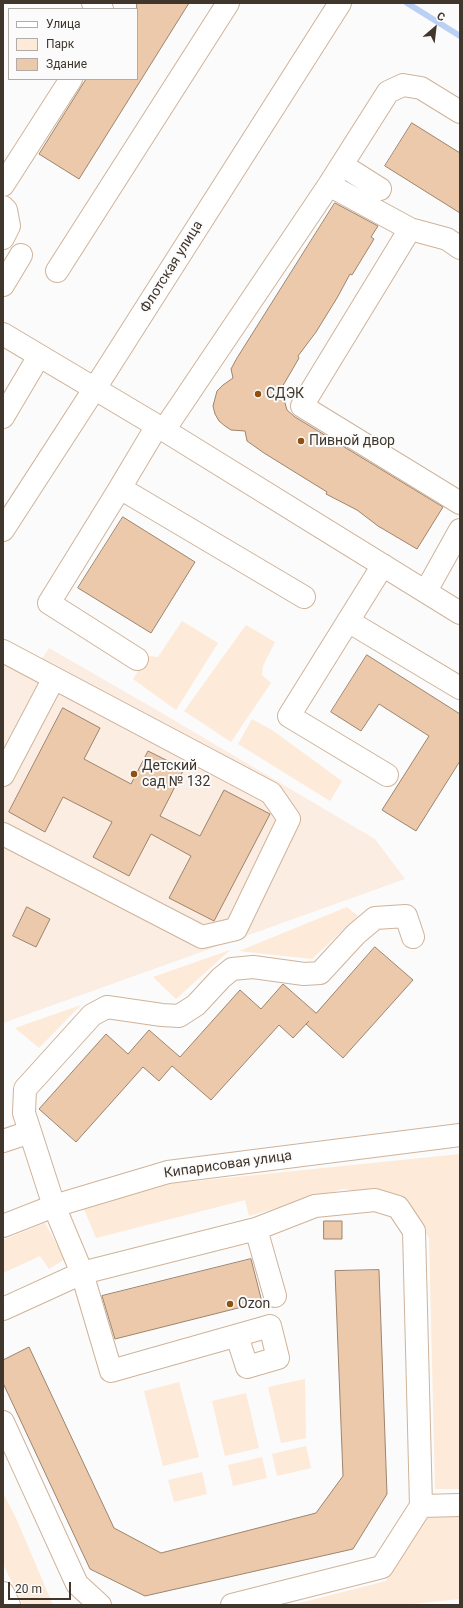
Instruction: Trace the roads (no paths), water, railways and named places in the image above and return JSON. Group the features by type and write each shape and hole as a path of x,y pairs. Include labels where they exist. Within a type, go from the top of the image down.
{"street":[{"path":"56,271 228,3"},
{"name":"Флотская улица","path":"3,530 340,3"},
{"path":"3,185 70,80"},
{"path":"137,659 49,603 120,488 329,185 388,92 403,85 421,88 460,112"},
{"path":"342,165 380,189"},
{"path":"329,185 410,229 447,239 460,248"},
{"path":"3,207 6,210 9,226 3,238"},
{"path":"410,229 302,406 460,503"},
{"path":"3,285 21,255"},
{"path":"3,334 160,428 460,613"},
{"path":"4,414 39,356"},
{"path":"120,488 304,597"},
{"path":"426,591 460,530"},
{"path":"383,565 289,716 387,775"},
{"path":"348,621 460,688"},
{"path":"3,651 271,793 289,819 236,929 202,938 3,834"},
{"path":"3,775 54,678"},
{"path":"237,1336 111,1371 82,1273 54,1206 24,1113 24,1089 92,1015 107,1007 179,1016 196,1005 221,978 232,969 253,967 304,974 320,973 356,934 375,918 406,916 413,937"},
{"path":"3,1141 30,1132"},
{"name":"Кипарисовая улица","path":"3,1226 54,1206 168,1172 460,1135"},
{"path":"3,1309 82,1273 256,1229 315,1206 375,1200 398,1207 414,1231 421,1506 382,1567 232,1605"},
{"path":"256,1229 275,1296"},
{"path":"3,1422 77,1584 100,1605"},
{"path":"421,1506 460,1505"},
{"path":"3,1593 9,1605"}],"waterway":[{"path":"407,3 460,36"}],"place":[{"name":"СДЭК","path":"258,394"},
{"name":"Пивной двор","path":"301,441"},
{"name":"Детский сад № 132","path":"134,774"},
{"name":"Ozon","path":"230,1304"}]}
